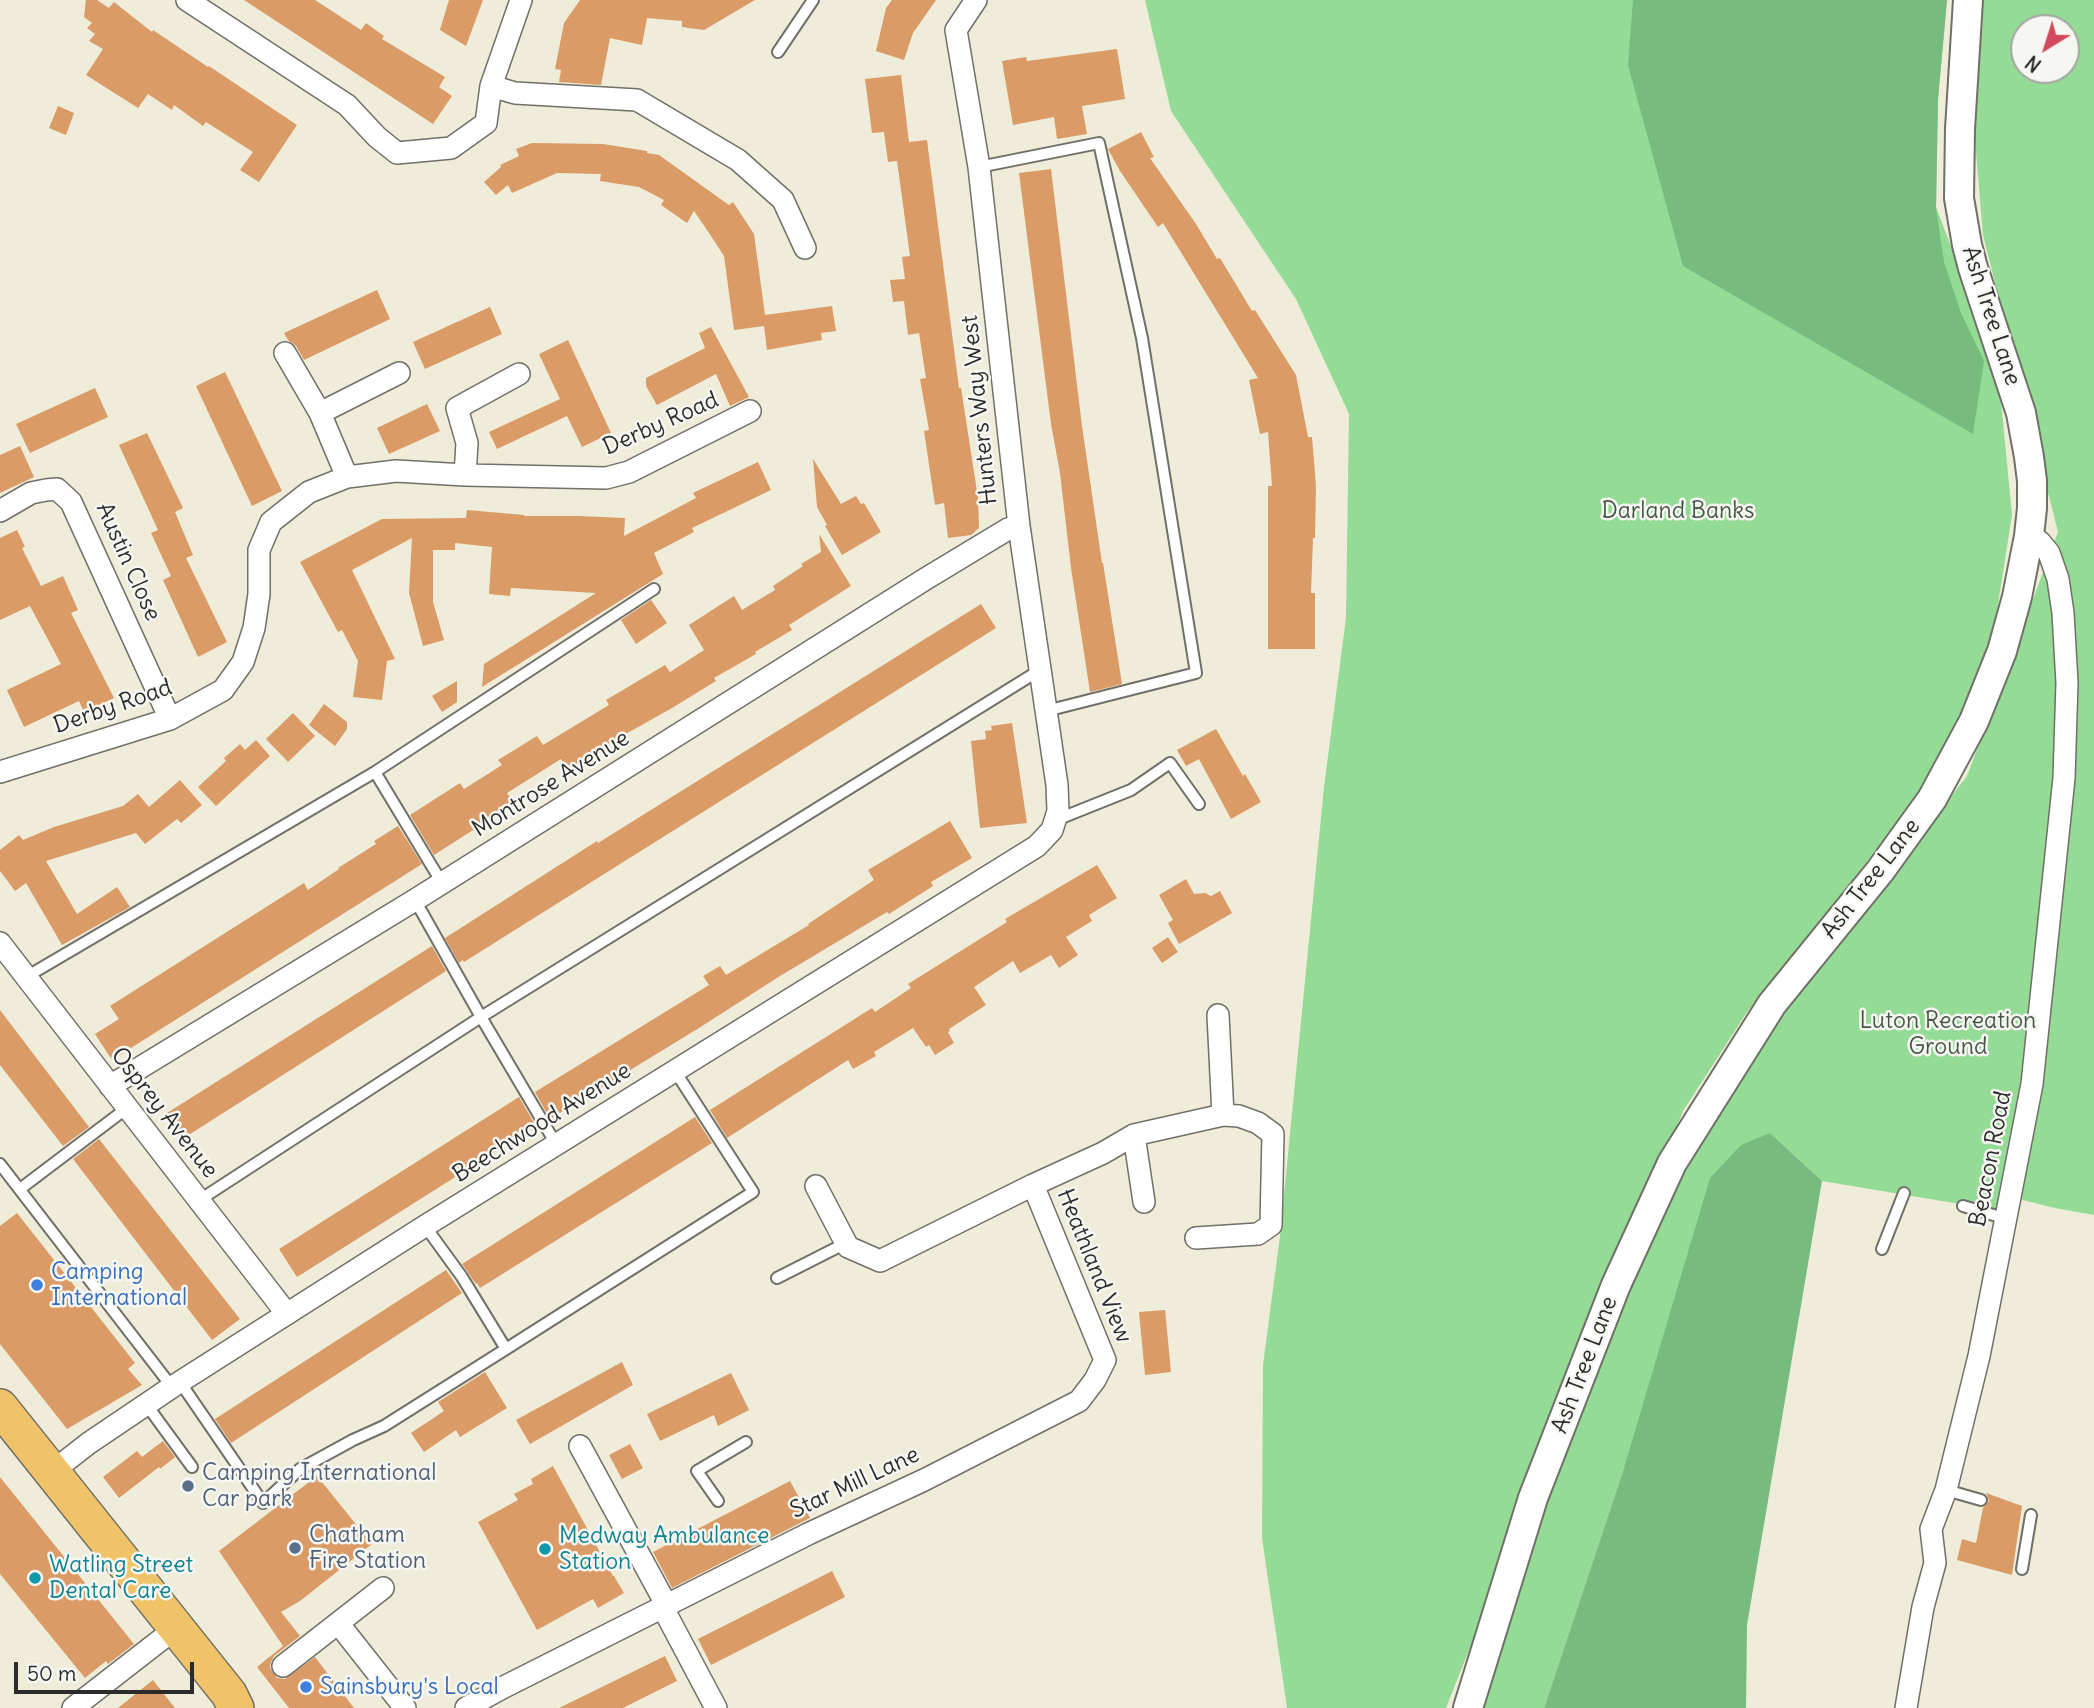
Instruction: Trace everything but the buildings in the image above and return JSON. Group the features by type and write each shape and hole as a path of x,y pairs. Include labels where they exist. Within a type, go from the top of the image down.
{"main road":[{"path":"6,1426 53,1471 176,1628 239,1703"}],"street":[{"path":"187,0 347,106 397,153 451,148 486,123 491,86 521,0"},
{"name":"Hunters Way West","path":"976,0 956,30 979,167 1019,526 1058,790 1056,820"},
{"name":"Ash Tree Lane","path":"1468,1708 1533,1498 1616,1285 1672,1163 1772,1004 1900,845 1947,774 1996,669 2017,597 2029,536 2032,481 2021,413 1973,268 1959,198 1960,129 1968,0"},
{"path":"491,86 515,93 637,100 738,160 783,200 805,247"},
{"path":"285,353 320,413 347,477"},
{"path":"320,413 399,373"},
{"path":"465,475 467,443 457,408 519,374"},
{"name":"Derby Road","path":"0,772 170,719 223,690 243,662 254,628 258,605 258,550 271,522 309,492 347,477 396,471 606,478 629,472 751,411"},
{"name":"Austin Close","path":"0,511 31,493 46,490 57,489 71,502 170,719"},
{"name":"Montrose Avenue","path":"110,1087 415,900 1008,528 1019,526"},
{"name":"Beacon Road","path":"1906,1708 1923,1607 1935,1563 1931,1529 1946,1490 1979,1356 2032,1084 2064,764 2067,683 2058,579 2049,553 2040,542 2029,536"},
{"name":"Beechwood Avenue","path":"53,1471 176,1384 556,1144 1037,846 1048,836 1056,820"},
{"name":"Osprey Avenue","path":"0,943 287,1314"},
{"path":"1218,1014 1223,1115"},
{"name":"Heathland View","path":"846,1243 848,1247 880,1261 1103,1153 1134,1135 1223,1115 1239,1116 1258,1123 1273,1134 1271,1225 1258,1234 1196,1238"},
{"path":"1134,1135 1144,1202"},
{"name":"Heathland View","path":"1033,1185 1105,1360 1096,1380 1079,1401"},
{"path":"816,1186 846,1243"},
{"name":"Star Mill Lane","path":"466,1708 808,1534 924,1480 1079,1401"},
{"path":"580,1446 716,1708"},
{"path":"283,1666 383,1588"},
{"path":"338,1623 405,1708"},
{"path":"73,1708 176,1628"}],"lane":[{"path":"778,52 813,0"},
{"path":"979,167 1099,144 1142,338 1196,673 1046,711"},
{"path":"26,977 375,772 654,589"},
{"path":"198,1201 481,1017 1041,670"},
{"path":"1056,820 1131,790 1170,763 1199,804"},
{"path":"375,772 442,883"},
{"path":"415,900 556,1144"},
{"path":"0,1164 176,1384 263,1503 300,1469 384,1426 753,1192 675,1071"},
{"path":"20,1189 127,1108"},
{"path":"1882,1249 1904,1193"},
{"path":"1963,1206 2007,1219"},
{"path":"425,1226 462,1277 506,1349"},
{"path":"777,1278 846,1243"},
{"path":"146,1405 192,1467"},
{"path":"718,1500 697,1471 746,1442"},
{"path":"1946,1490 1981,1500"},
{"path":"2022,1569 2031,1515"}],"green space":[{"name":"Darland Banks","path":"1145,0 1947,0 1938,99 1936,207 1998,370 2012,515 1991,649 1927,783 1796,954 1747,1012 1683,1111 1446,1708 1287,1708 1262,1538 1263,1365 1280,1236 1324,787 1346,618 1349,414 1296,299 1171,111"},
{"path":"1633,0 1947,0 1938,99 1936,208 1944,262 1961,313 1984,361 1973,434 1683,266 1628,65"},
{"name":"Luton Recreation Ground","path":"1983,0 2094,0 2094,1215 1999,1194 1996,1210 1822,1181 1770,1133 1624,1468 1544,1708 1477,1708 1616,1285 1749,1039 1857,919 1967,776 2058,532 1983,235 1972,104"},
{"path":"1770,1133 1822,1181 1747,1625 1746,1708 1544,1708 1624,1468 1710,1178 1741,1145"}],"place":[{"name":"Camping International","path":"37,1285"},
{"name":"Camping International Car park","path":"188,1486"},
{"name":"Chatham Fire Station","path":"295,1548"},
{"name":"Medway Ambulance Station","path":"545,1549"},
{"name":"Watling Street Dental Care","path":"35,1578"},
{"name":"Sainsbury's Local","path":"306,1687"}]}
